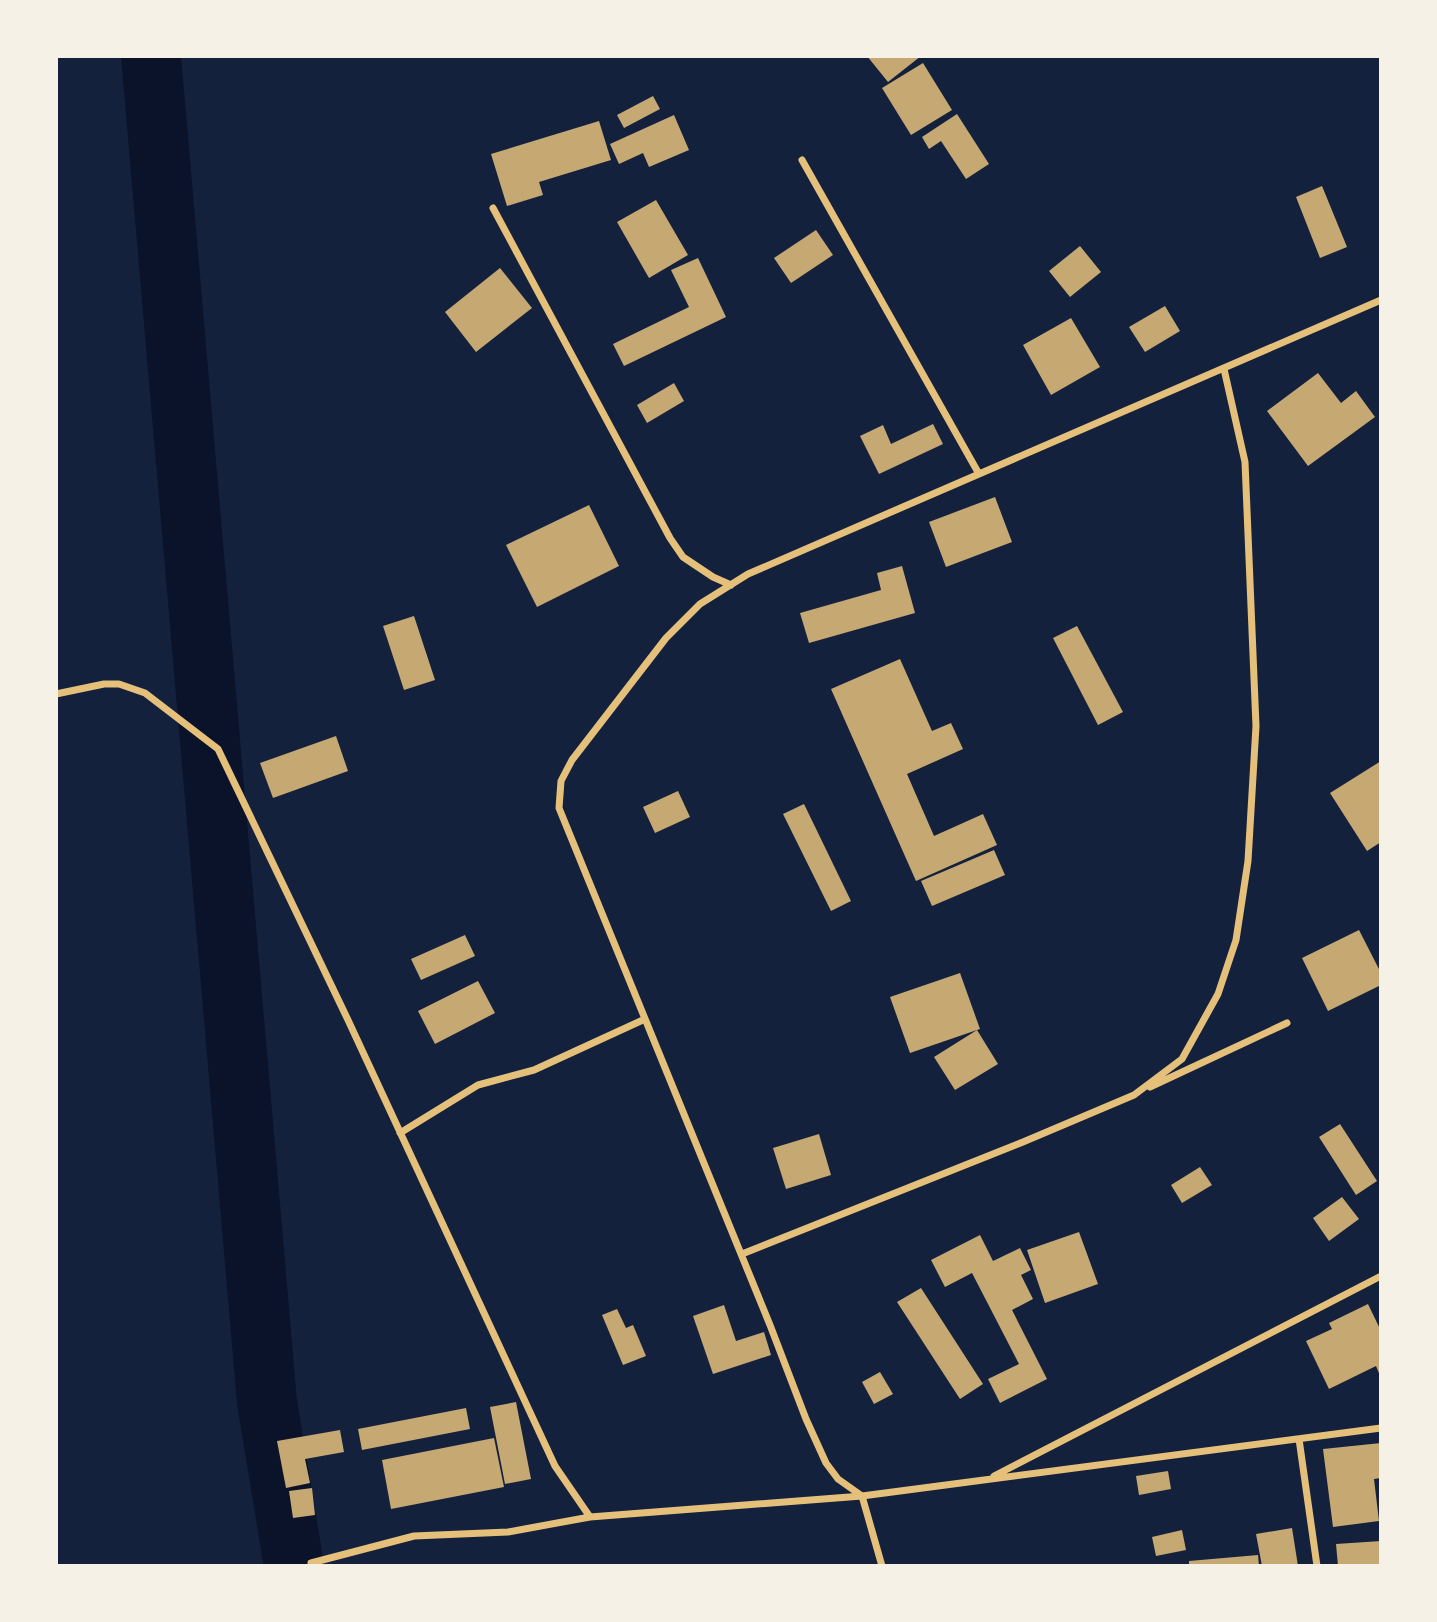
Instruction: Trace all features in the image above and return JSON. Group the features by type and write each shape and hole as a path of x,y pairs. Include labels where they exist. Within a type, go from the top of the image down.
{"street":[{"path":"802,160 979,474"},
{"path":"493,208 670,538 683,558 731,585"},
{"path":"883,1566 862,1496 838,1479 826,1463 806,1419 742,1254 559,808 561,781 572,760 666,638 700,604 748,574 1381,300"},
{"path":"1134,1095 1182,1059 1218,994 1236,940 1248,861 1256,726 1245,462 1224,369"},
{"path":"56,694 104,684 119,684 145,693 218,748 555,1466 590,1517"},
{"path":"400,1133 478,1085 534,1070 645,1019"},
{"path":"742,1254 1134,1095 1287,1023"},
{"path":"988,1480 1381,1276"},
{"path":"311,1563 414,1536 508,1532 590,1517 862,1496 1381,1428"},
{"path":"1299,1439 1317,1566"}],"building":[{"path":"867,56 921,56 888,82"},
{"path":"923,63 952,110 911,135 882,88"},
{"path":"653,96 660,109 624,128 617,115"},
{"path":"957,114 989,164 966,179 941,141 929,149 922,137"},
{"path":"674,115 689,150 649,167 643,153 619,164 610,144"},
{"path":"599,121 611,160 539,182 543,195 507,206 491,154"},
{"path":"1322,186 1347,247 1320,258 1296,197"},
{"path":"656,200 688,255 649,278 617,222"},
{"path":"816,230 833,255 791,283 774,258"},
{"path":"1080,246 1101,272 1070,297 1049,271"},
{"path":"698,258 726,317 624,366 613,344 689,307 671,270"},
{"path":"500,268 532,308 476,352 445,312"},
{"path":"1165,306 1180,331 1145,352 1129,327"},
{"path":"1071,318 1100,367 1051,395 1023,345"},
{"path":"1318,373 1341,403 1356,391 1375,417 1308,466 1267,411"},
{"path":"674,383 684,401 647,423 637,405"},
{"path":"933,424 943,444 879,474 860,436 883,425 891,444"},
{"path":"995,497 1012,542 946,567 929,522"},
{"path":"589,505 619,566 537,607 506,545"},
{"path":"902,566 915,613 809,643 800,613 881,590 877,573"},
{"path":"414,616 435,680 404,690 383,626"},
{"path":"1077,626 1123,712 1098,725 1053,638"},
{"path":"900,659 932,731 951,723 963,749 907,774 934,836 983,814 997,845 916,881 831,689"},
{"path":"336,736 348,771 273,798 260,763"},
{"path":"1381,761 1381,842 1367,851 1330,793"},
{"path":"678,791 690,817 655,833 643,807"},
{"path":"804,804 851,901 831,911 783,814"},
{"path":"994,850 1005,875 932,906 921,881"},
{"path":"1359,930 1381,973 1381,985 1328,1011 1302,958"},
{"path":"465,935 475,956 421,980 411,959"},
{"path":"960,973 980,1029 910,1053 890,997"},
{"path":"478,981 495,1013 435,1044 418,1011"},
{"path":"977,1030 998,1064 955,1090 934,1057"},
{"path":"1340,1124 1377,1181 1356,1195 1319,1137"},
{"path":"819,1134 831,1175 786,1189 773,1148"},
{"path":"1200,1167 1212,1185 1182,1203 1171,1185"},
{"path":"1342,1197 1359,1219 1329,1241 1313,1218"},
{"path":"1079,1232 1098,1284 1045,1303 1027,1250"},
{"path":"980,1235 993,1261 1020,1248 1031,1270 1021,1275 1033,1299 1012,1310 1047,1379 1000,1403 988,1379 1019,1364 972,1273 945,1287 931,1260"},
{"path":"921,1288 983,1384 960,1399 897,1302"},
{"path":"1368,1304 1381,1331 1381,1378 1376,1366 1329,1389 1306,1341 1332,1329 1329,1323"},
{"path":"724,1305 736,1341 764,1332 771,1355 713,1374 693,1316"},
{"path":"617,1309 626,1328 633,1325 646,1356 623,1365 602,1315"},
{"path":"880,1372 893,1394 874,1404 862,1382"},
{"path":"516,1402 531,1479 505,1484 490,1407"},
{"path":"466,1408 470,1429 362,1450 358,1429"},
{"path":"340,1430 344,1452 305,1459 310,1483 286,1488 277,1441"},
{"path":"494,1438 504,1487 391,1509 382,1460"},
{"path":"1381,1443 1381,1478 1374,1479 1379,1521 1333,1527 1323,1449"},
{"path":"1168,1471 1171,1489 1139,1495 1136,1476"},
{"path":"312,1488 315,1515 293,1518 289,1491"},
{"path":"1292,1528 1298,1566 1262,1566 1256,1534"},
{"path":"1182,1530 1186,1550 1156,1556 1152,1537"},
{"path":"1381,1541 1381,1566 1338,1566 1336,1544"},
{"path":"1258,1555 1259,1566 1189,1566 1189,1561"}],"waterway":[{"path":"151,56 267,1402 294,1566"}]}
